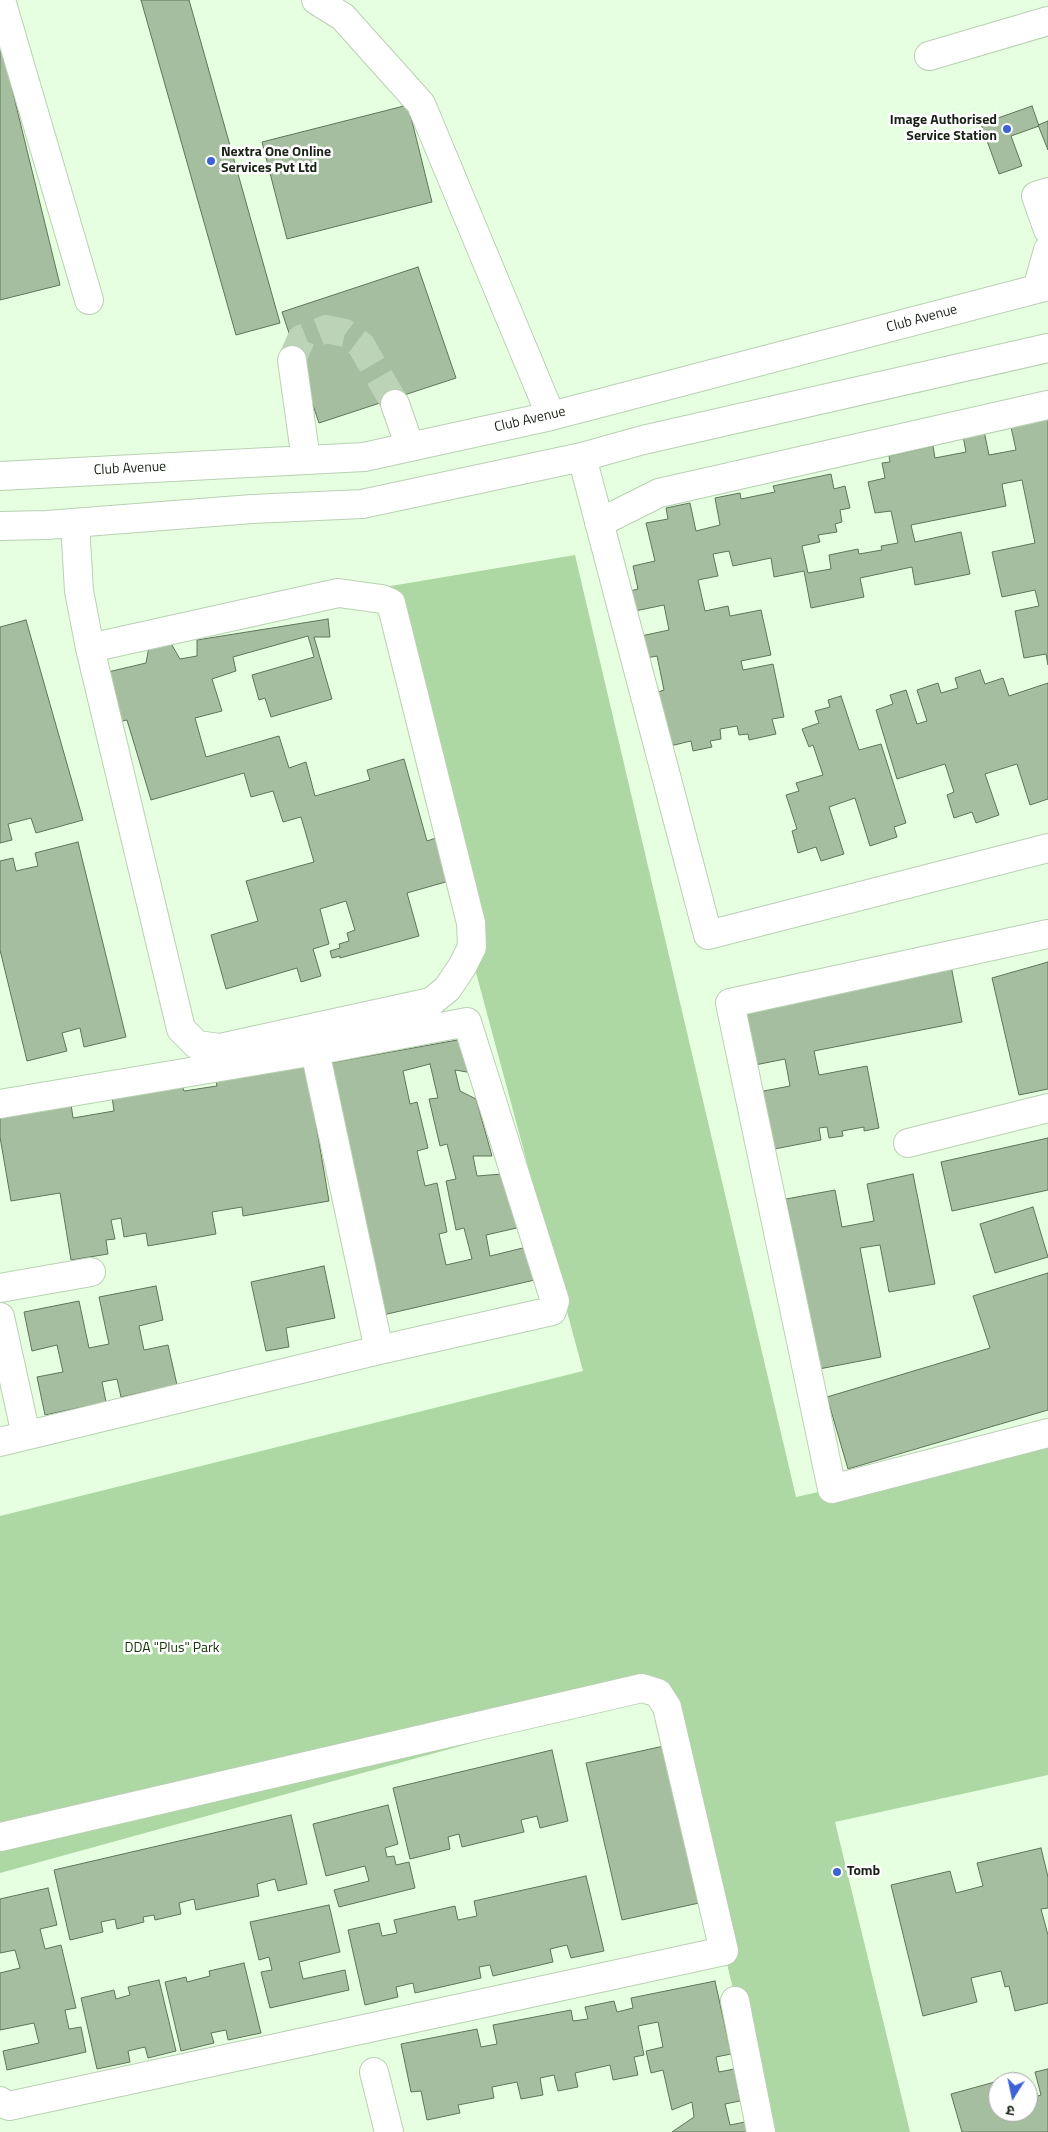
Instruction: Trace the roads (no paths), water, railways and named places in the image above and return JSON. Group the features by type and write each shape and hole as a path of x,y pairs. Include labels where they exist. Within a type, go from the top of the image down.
{"street":[{"path":"1,0 89,300"},
{"path":"316,0 344,17 421,104 551,416"},
{"path":"929,56 1048,21"},
{"path":"1048,192 1036,196 1048,230"},
{"path":"1043,288 1048,250"},
{"name":"Club Avenue","path":"0,476 364,457 551,416 1043,288"},
{"path":"0,526 75,523 252,509 362,504 582,457 653,438 1048,348"},
{"path":"292,360 306,460"},
{"path":"395,404 410,447"},
{"path":"599,523 659,493 1048,405"},
{"path":"582,457 708,935 1048,848"},
{"path":"75,523 79,591 90,648 181,1029 198,1044 220,1048 430,1002 447,989 462,967 472,946 471,923 391,603 382,599 338,593 90,648"},
{"path":"1048,934 730,1003 832,1489 1048,1433"},
{"path":"0,1104 315,1051 467,1022 555,1301 552,1311 379,1350 13,1438 0,1317"},
{"path":"315,1051 379,1350"},
{"path":"908,1143 1048,1108"},
{"path":"0,1288 91,1272"},
{"path":"0,1838 642,1688 658,1693 667,1707 724,1951 3,2105"},
{"path":"735,2001 761,2132"},
{"path":"374,2072 389,2132"}],"tunnel":[{"path":"292,360 301,339 326,329 345,333 361,345 395,404"}],"place":[{"name":"Image Authorised Service Station","path":"1007,129"},
{"name":"Nextra One Online Services Pvt Ltd","path":"211,161"},
{"name":"Tomb","path":"837,1872"}],"park label":[{"name":"DDA \"Plus\" Park","path":"172,1649"}]}
